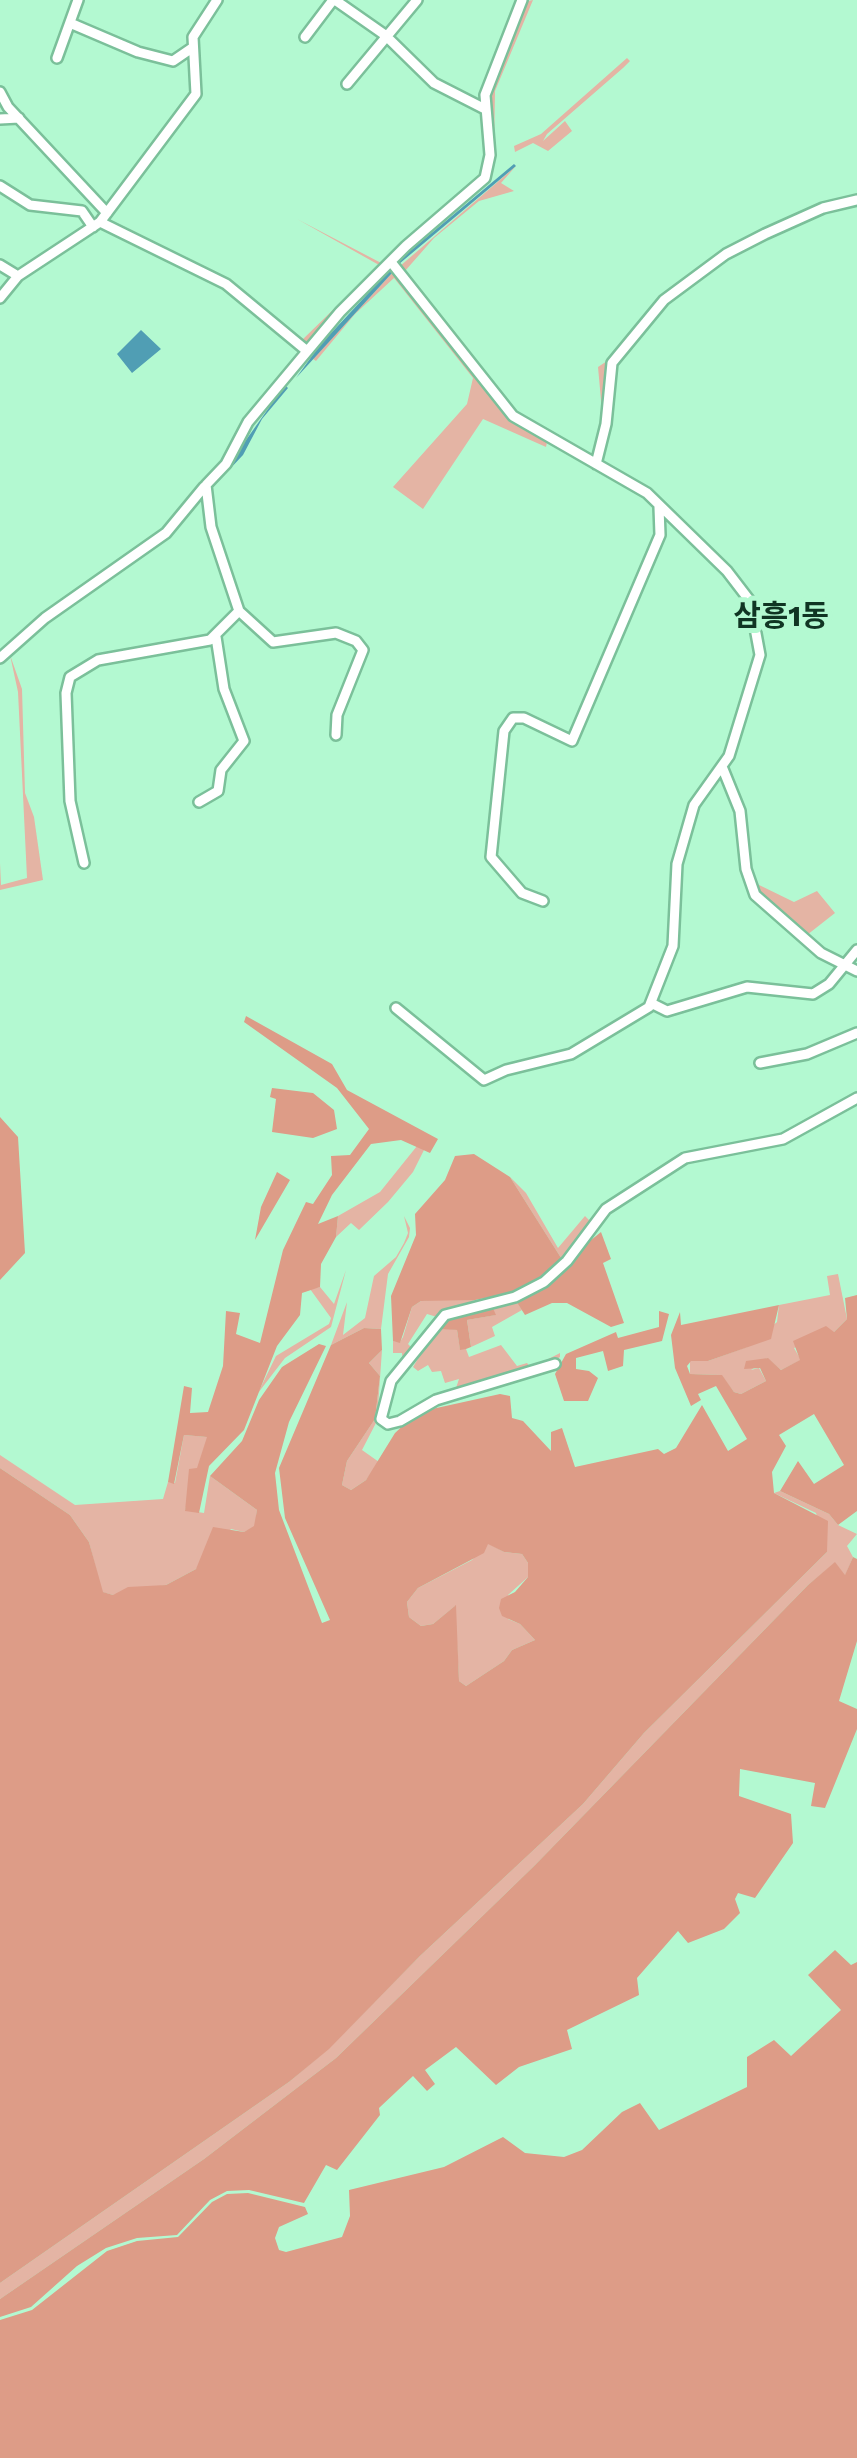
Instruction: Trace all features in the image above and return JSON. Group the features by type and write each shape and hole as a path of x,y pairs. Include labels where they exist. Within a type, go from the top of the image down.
{"street":[{"path":"57,58 78,0"},
{"path":"0,298 18,276 97,225 196,94 193,37 217,0"},
{"path":"305,38 334,0 385,35 434,83 484,108"},
{"path":"347,84 417,0"},
{"path":"0,658 46,618 166,533 226,464 248,422 307,351 391,262 485,178 490,156 484,108 498,54 522,0"},
{"path":"70,23 138,52 173,60 192,48"},
{"path":"0,92 106,212"},
{"path":"0,120 19,118"},
{"path":"0,186 30,205 82,211 97,225 226,284 307,351"},
{"path":"596,464 606,424 612,364 664,300 726,254 822,208 857,200"},
{"path":"391,262 513,416 647,493 658,508 727,571 745,591 754,614 758,665 723,769 698,795 686,830 674,882 675,935 651,1003 626,1024 571,1054 506,1070 484,1080 396,1008"},
{"path":"0,264 18,276"},
{"path":"206,485 210,527 238,610 273,642 336,633 360,644 364,656 337,715 336,735"},
{"path":"543,901 522,893 492,857 504,731 512,718 524,718 572,742 660,534 658,508"},
{"path":"84,863 70,801 66,693 70,677 98,660 216,637 238,610"},
{"path":"198,802 218,791 221,770 243,744 224,688 216,637"},
{"path":"723,769 740,811 752,891 820,953 857,971"},
{"path":"651,1003 666,1011 747,986 814,994 829,984 857,950"},
{"path":"760,1063 827,1048 857,1033"},
{"path":"555,1364 436,1400 400,1421 388,1424 381,1420 391,1382 445,1315 515,1297 544,1282 567,1261 606,1209 685,1158 783,1139 857,1098"}],"shaded area":[{"path":"533,0 495,91 494,149 490,98 512,34 528,1"},
{"path":"627,58 630,61 623,68 543,141 565,121 572,131 548,151 533,143 515,152 514,146 541,134"},
{"path":"516,166 501,183 514,191 479,201 434,238 405,271 513,410 589,455 594,451 602,411 598,367 613,357 595,455 589,458 516,417 399,267"},
{"path":"297,219 385,265 307,346 300,342 379,265"},
{"path":"392,273 508,419 547,442 546,447 483,419 423,509 393,487 467,404 473,378 394,278 355,314 316,361 313,359"},
{"path":"10,655 22,689 25,793 34,817 43,880 0,890 0,863 1,885 27,878 18,692"},
{"path":"755,883 794,902 817,891 835,913 807,935 757,894"},
{"path":"246,1016 332,1064 347,1090 438,1139 430,1153 401,1140 371,1144 332,1195 318,1224 338,1216 336,1237 321,1264 320,1287 302,1293 300,1315 277,1346 244,1430 209,1466 199,1513 185,1511 189,1469 197,1468 207,1437 184,1435 174,1484 168,1482 184,1386 192,1388 190,1413 208,1412 223,1366 226,1311 240,1313 236,1334 260,1343 283,1250 306,1202 313,1204 332,1175 331,1156 350,1155 369,1129 337,1088 244,1022"},
{"path":"272,1088 313,1093 334,1110 337,1129 313,1138 272,1132 276,1099 270,1097"},
{"path":"0,1117 18,1137 25,1253 0,1280"},
{"path":"417,1146 424,1150 413,1172 388,1202 359,1230 351,1223 336,1237 338,1216 380,1192"},
{"path":"474,1154 510,1177 563,1261 543,1279 520,1291 475,1300 421,1301 412,1307 400,1343 393,1341 391,1296 416,1235 415,1214 445,1180 455,1156"},
{"path":"277,1172 290,1180 255,1240 261,1207"},
{"path":"510,1177 526,1193 558,1248 585,1216 591,1222 563,1261"},
{"path":"404,1216 410,1228 409,1237 388,1274 381,1329 364,1328 331,1345 347,1302 343,1335 365,1318 374,1276 396,1257 408,1233"},
{"path":"601,1232 611,1259 603,1263 624,1323 611,1327 567,1303 552,1303 525,1315 516,1301"},
{"path":"346,1270 331,1327 285,1358 258,1393 276,1356 329,1324 331,1318 310,1289 320,1287 334,1304"},
{"path":"838,1274 847,1319 834,1332 794,1348 801,1360 781,1370 767,1358 751,1370 759,1368 766,1381 741,1394 734,1392 721,1375 690,1374 690,1361 708,1361 747,1347 777,1322 779,1305 830,1295 827,1276"},
{"path":"857,1295 857,1511 838,1525 829,1514 780,1491 798,1461 814,1484 844,1465 814,1414 779,1435 786,1446 772,1472 774,1493 828,1521 827,1552 644,1733 583,1804 420,1956 329,2049 289,2082 0,2283 0,1468 70,1515 89,1542 103,1592 113,1595 128,1587 166,1585 196,1569 213,1527 244,1532 254,1526 257,1510 210,1476 242,1441 259,1400 282,1367 319,1344 326,1346 289,1422 275,1473 279,1510 322,1623 330,1620 285,1518 279,1468 331,1345 364,1328 381,1329 382,1350 369,1363 380,1376 375,1419 347,1461 342,1485 351,1490 366,1480 395,1433 409,1420 432,1409 500,1394 510,1396 512,1418 523,1421 551,1451 551,1432 562,1428 575,1467 658,1449 664,1454 676,1448 702,1405 728,1451 747,1439 716,1386 698,1394 701,1400 691,1406 675,1368 671,1335 680,1312 681,1325 779,1305 771,1339 708,1361 691,1361 687,1366 690,1374 722,1375 734,1392 741,1394 766,1381 760,1368 744,1369 746,1361 768,1358 781,1370 800,1360 793,1341 826,1326 834,1332 847,1319 845,1298","holes":["488,1544 504,1552 522,1554 528,1563 528,1577 515,1592 501,1599 499,1608 502,1616 520,1624 535,1640 512,1650 504,1661 466,1686 459,1681 456,1605 433,1624 421,1626 409,1617 407,1602 418,1588 484,1553"]},
{"path":"475,1300 437,1317 427,1314 408,1344 413,1349 403,1362 402,1353 393,1353 393,1341 400,1342 403,1337 412,1307 421,1301"},
{"path":"516,1301 522,1310 492,1327 495,1336 471,1347 467,1320 495,1315 492,1306"},
{"path":"492,1306 496,1315 467,1320 471,1347 460,1350 457,1330 441,1329 440,1322 453,1314"},
{"path":"659,1311 669,1314 662,1341 624,1350 623,1366 608,1371 603,1351 576,1358 576,1369 589,1371 598,1378 588,1401 564,1401 555,1374 566,1354 616,1332 618,1338 659,1327"},
{"path":"440,1322 444,1328 457,1330 460,1349 466,1349 469,1357 501,1345 517,1366 527,1363 531,1368 560,1353 560,1357 538,1370 456,1388 459,1379 445,1383 441,1371 432,1372 428,1365 418,1371 413,1367"},
{"path":"382,1350 377,1421 362,1450 379,1462 366,1480 351,1490 342,1485 347,1461 375,1419 380,1376 369,1363"},
{"path":"184,1435 208,1437 185,1510 204,1513 210,1476 257,1510 255,1527 244,1532 231,1529 196,1569 166,1585 113,1595 102,1592 89,1542 70,1515 0,1468 0,1455 75,1505 163,1499 168,1482 175,1483"},
{"path":"780,1491 829,1514 838,1525 857,1534 847,1546 853,1557 845,1576 835,1563 808,1585 535,1865 336,2058 204,2159 0,2299 0,2283 289,2082 329,2048 420,1956 583,1804 644,1733 827,1552 816,1513 774,1493"},
{"path":"488,1543 504,1552 522,1554 528,1563 528,1577 508,1595 508,1619 520,1624 535,1640 512,1650 504,1661 466,1686 459,1681 455,1606 433,1624 421,1626 409,1617 407,1602 418,1588 472,1560"},
{"path":"853,1557 857,1559 857,1641 839,1701 857,1709 857,1729 825,1808 811,1806 815,1783 740,1769 739,1796 791,1814 793,1843 755,1898 738,1893 735,1899 740,1913 724,1929 688,1943 678,1931 637,1978 639,1995 567,2030 572,2049 519,2067 496,2085 456,2047 425,2070 435,2084 427,2091 413,2076 379,2108 380,2115 337,2170 326,2165 304,2203 249,2190 227,2191 210,2200 177,2235 137,2238 106,2248 77,2266 31,2307 0,2317 0,2299 204,2159 336,2058 535,1865 808,1585 835,1562 845,1575"},
{"path":"835,1950 851,1965 857,1962 857,2458 0,2458 0,2320 32,2310 107,2251 137,2241 178,2237 212,2202 227,2194 248,2193 305,2207 308,2214 279,2227 275,2238 279,2250 286,2252 342,2237 350,2216 349,2190 444,2167 503,2137 525,2153 564,2157 582,2150 622,2112 640,2103 659,2130 747,2087 747,2057 774,2040 791,2056 841,2010 808,1975"}],"water":[{"path":"514,164 516,166 397,262"},
{"path":"389,271 392,273 296,378 320,345"},
{"path":"141,330 161,349 132,373 117,354"},
{"path":"285,385 288,388 262,419 243,455 212,488"}],"district":[{"name":"삼흥1동","path":"781,617"}]}
